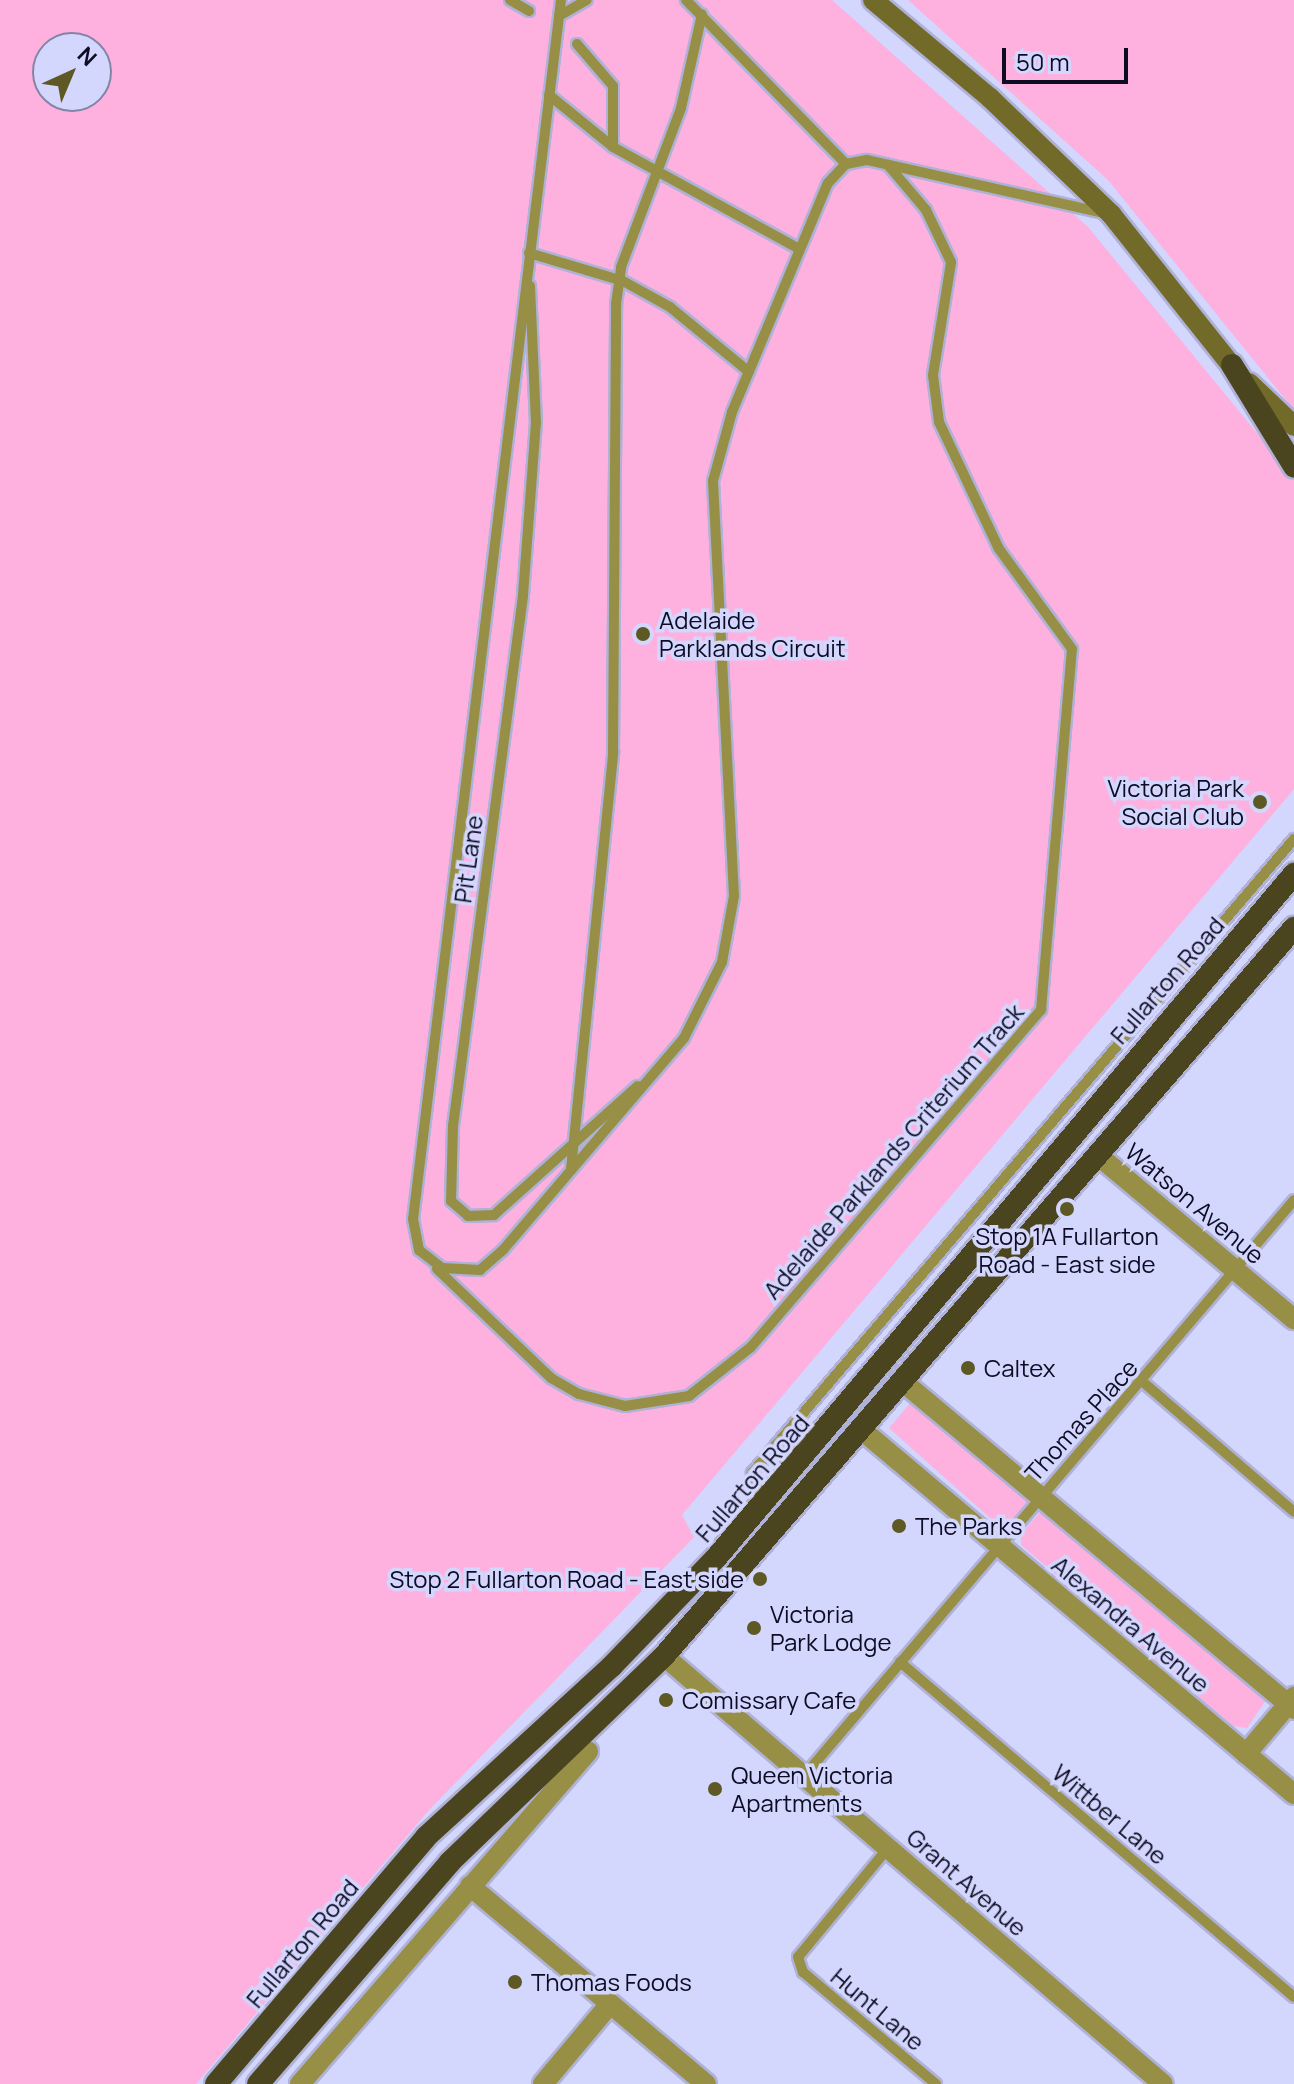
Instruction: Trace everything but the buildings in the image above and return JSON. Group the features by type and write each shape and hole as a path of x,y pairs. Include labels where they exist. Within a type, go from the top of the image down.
{"highway":[{"path":"1232,365 1294,466"},
{"name":"Fullarton Road","path":"216,2084 426,1837 640,1638 764,1504 878,1372 1071,1132 1294,874"},
{"path":"258,2084 450,1862 664,1656 1100,1157 1294,926 1268,903"},
{"path":"1071,1132 1100,1157"},
{"path":"878,1372 902,1381"},
{"path":"640,1638 664,1656"},
{"path":"360,1915 386,1936"}],"main road":[{"path":"873,0 1111,214 1294,442"},
{"path":"1232,365 1294,426"}],"street":[{"name":"Watson Avenue","path":"1100,1157 1294,1319"},
{"name":"Alexandra Avenue","path":"902,1381 1043,1494 1292,1703"},
{"name":"Alexandra Avenue","path":"862,1430 1294,1794"},
{"name":"Grant Avenue","path":"664,1656 1163,2084"},
{"path":"1246,1754 1292,1703"},
{"path":"301,2084 588,1751"},
{"path":"470,1886 706,2084"},
{"path":"386,1936 409,1957"},
{"path":"543,2084 610,2004"}],"lane":[{"path":"510,0 529,11"},
{"path":"561,0 413,1219 414,1240 431,1262 458,1272 485,1267 659,1070 710,994 731,927 711,513 720,447 828,183 846,164"},
{"path":"559,16 587,0"},
{"path":"686,0 846,164 886,164 1111,214"},
{"path":"571,1169 571,1143 613,752 611,408 619,279 657,173 702,14"},
{"path":"577,44 613,86 613,147"},
{"path":"549,95 613,147 799,249"},
{"name":"Adelaide Parklands Criterium Track","path":"431,1262 551,1378 579,1394 625,1406 689,1396 751,1347 1041,1010 1072,649 999,549 939,422 933,375 951,262 926,210 886,164"},
{"path":"529,253 619,279 670,307 749,372"},
{"name":"Pit Lane","path":"529,253 536,422 523,596 453,1126 451,1201 468,1216 494,1215 571,1143 659,1070"},
{"path":"764,1504 752,1473 1294,839"},
{"name":"Thomas Place","path":"804,1776 997,1546 1143,1382 1294,1200"},
{"path":"1143,1382 1294,1512"},
{"name":"Wittber Lane","path":"900,1662 1294,1997"},
{"name":"Hunt Lane","path":"888,1848 798,1957 803,1972 936,2084"}],"shaded area":[{"name":"Adelaide Parklands Circuit","path":"0,0 832,0 1088,227 1294,478 1294,789 682,1515 694,1537 430,1809 196,2084 0,2084"},
{"path":"908,0 1294,0 1294,410 1108,180"},
{"path":"913,1400 1031,1497 1008,1525 999,1526 889,1428"},
{"path":"1042,1510 1268,1697 1247,1728 1233,1726 1021,1545 1021,1534"}],"place":[{"name":"Adelaide Parklands Circuit","path":"643,634"},
{"name":"Victoria Park Social Club","path":"1260,802"},
{"name":"Stop 1A Fullarton Road - East side","path":"1067,1209"},
{"name":"Caltex","path":"968,1368"},
{"name":"The Parks","path":"899,1526"},
{"name":"Stop 2 Fullarton Road - East side","path":"760,1579"},
{"name":"Victoria Park Lodge","path":"754,1628"},
{"name":"Comissary Cafe","path":"666,1700"},
{"name":"Queen Victoria Apartments","path":"715,1789"},
{"name":"Thomas Foods","path":"515,1982"}]}
